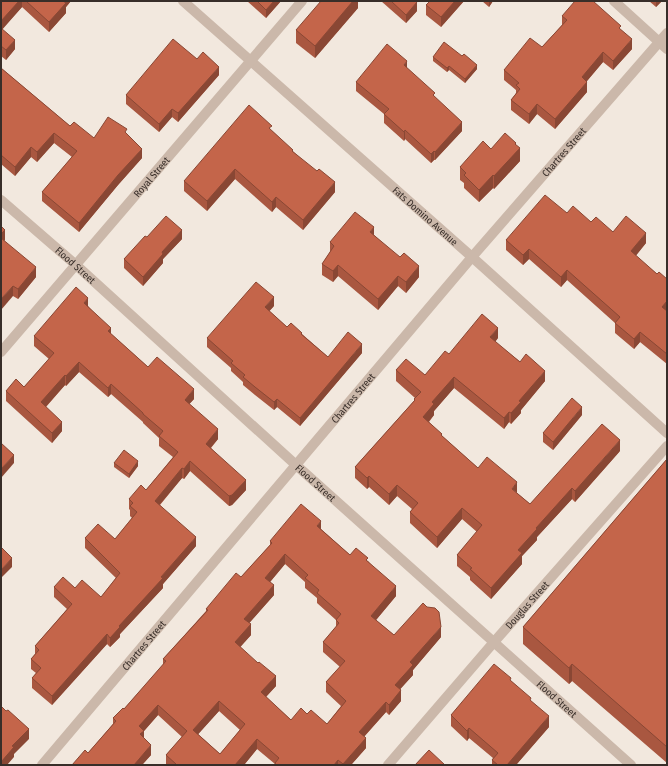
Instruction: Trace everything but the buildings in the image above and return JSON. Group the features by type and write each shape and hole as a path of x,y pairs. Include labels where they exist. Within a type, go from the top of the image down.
{"street":[{"name":"Fats Domino Avenue","path":"183,1 472,257 667,433"},
{"name":"Royal Street","path":"1,352 302,1"},
{"path":"614,1 663,45"},
{"name":"Chartres Street","path":"42,765 472,257 663,45 667,33"},
{"name":"Flood Street","path":"1,200 76,265 296,465 631,765"},
{"name":"Douglas Street","path":"388,765 667,446"}]}
